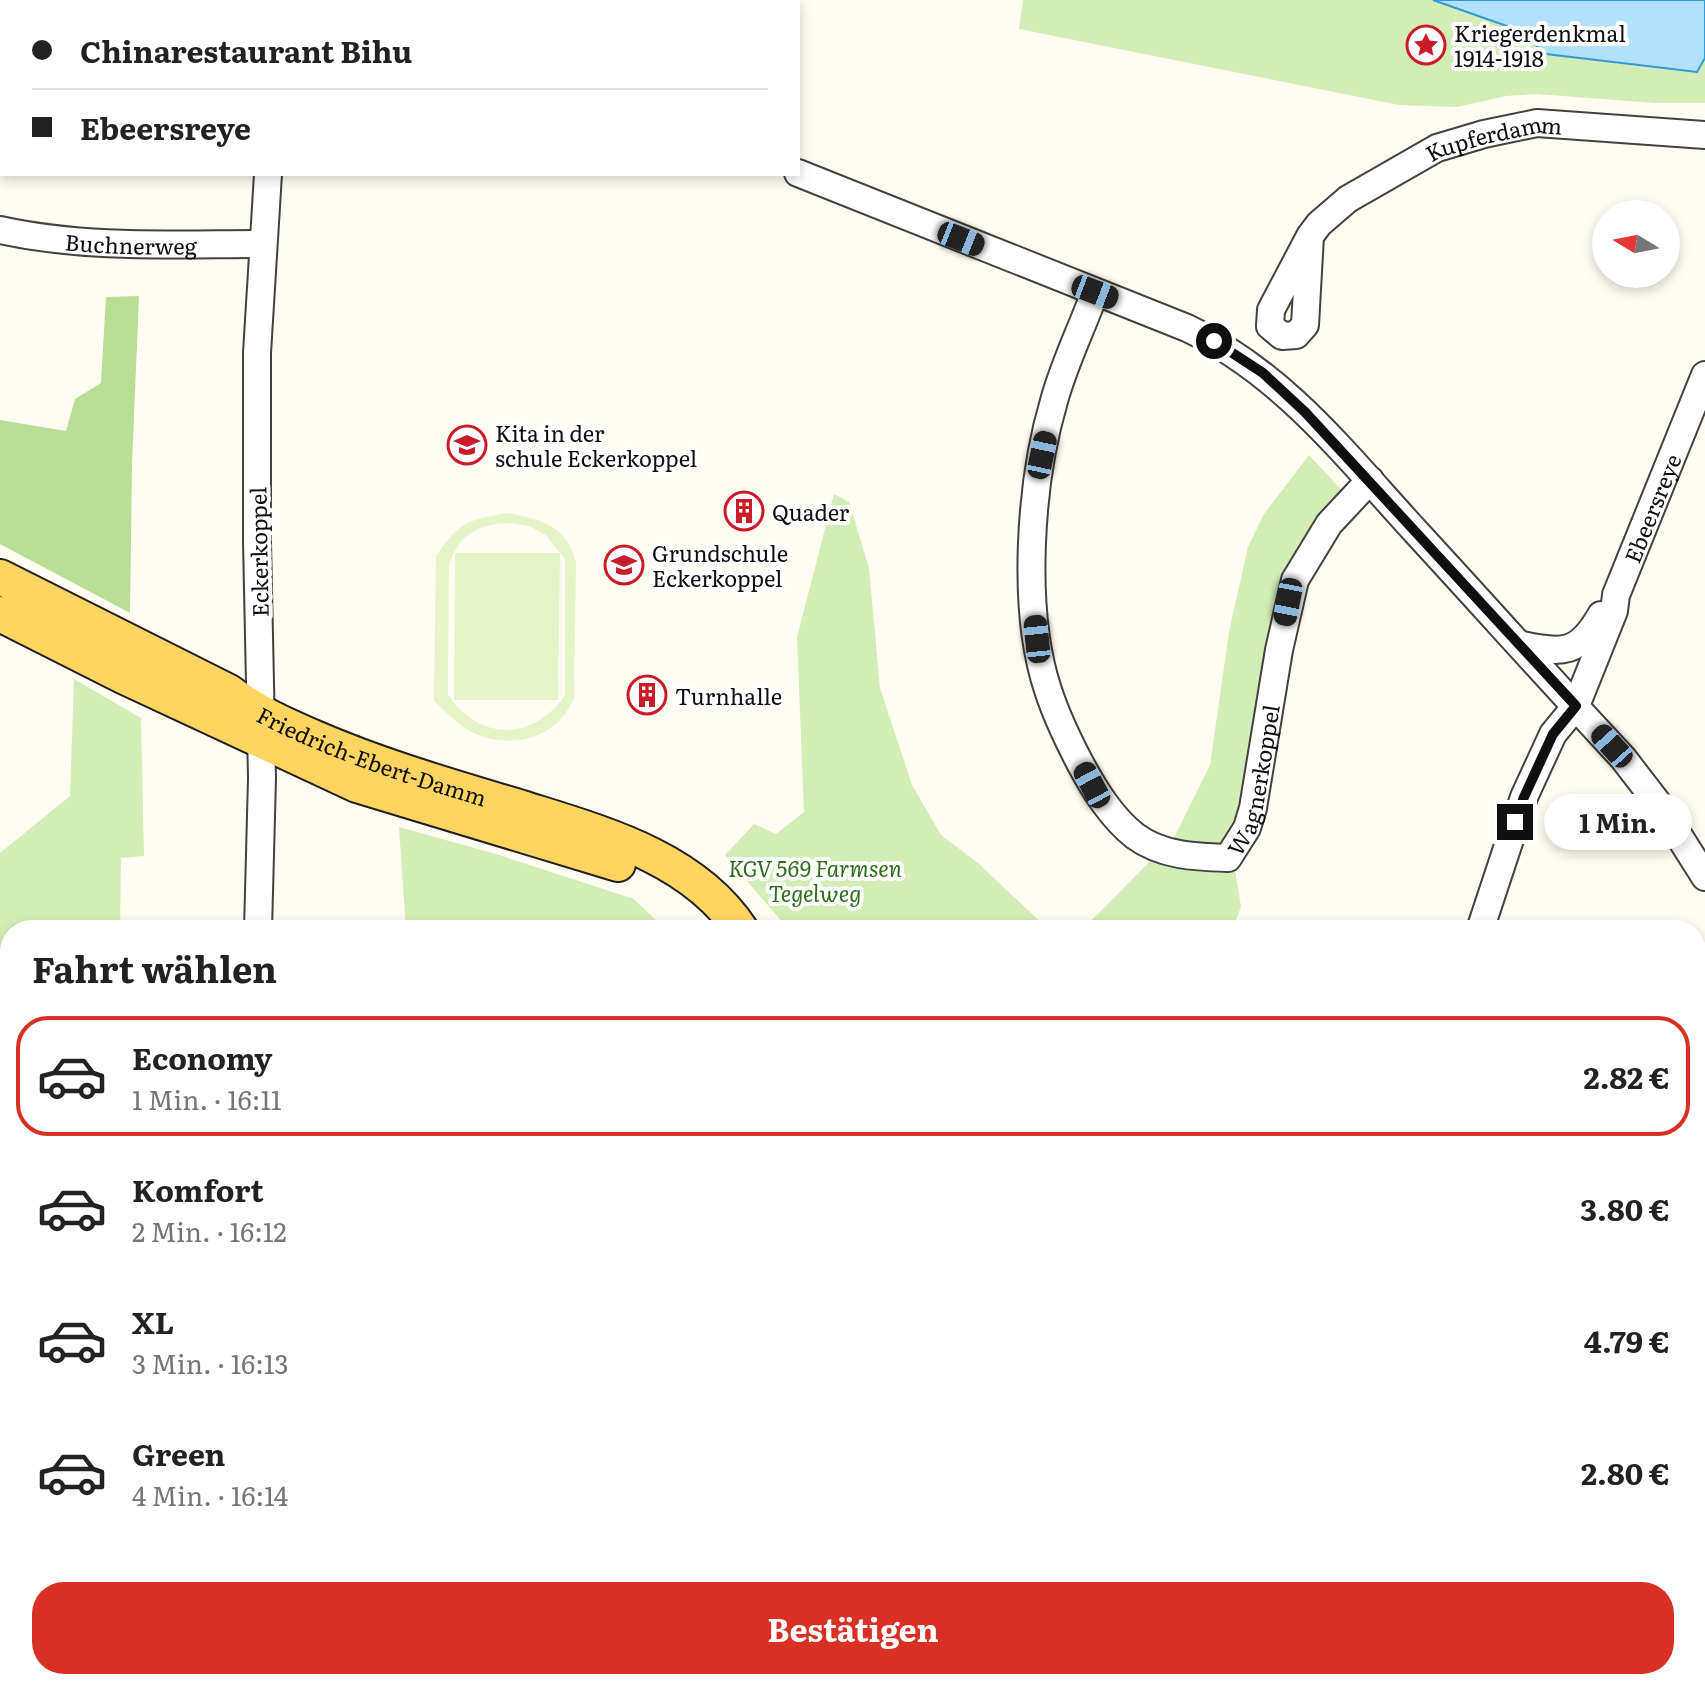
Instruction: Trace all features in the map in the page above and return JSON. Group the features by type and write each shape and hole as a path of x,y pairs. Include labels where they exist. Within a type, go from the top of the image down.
{"main road":[{"name":"Friedrich-Ebert-Damm","path":"0,577 229,692 357,785 641,871 683,898 706,920"},
{"name":"Friedrich-Ebert-Damm","path":"0,614 195,710 255,711 368,761 564,821 651,853 696,883 731,920"},
{"path":"195,710 255,711"}],"street":[{"name":"Kupferdamm","path":"1310,236 1348,199 1437,148 1484,134 1537,123 1705,135"},
{"path":"800,174 1187,328 1238,356 1284,391 1370,480 1623,758 1660,806 1705,877"},
{"name":"Eckerkoppel","path":"258,920 255,711 257,353 268,176"},
{"name":"Buchnerweg","path":"0,230 53,240 103,244 263,244"},
{"name":"Wagnerkoppel","path":"1095,292 1054,400 1042,455 1034,523 1032,592 1037,639 1048,690 1069,741 1092,785 1135,836 1165,851 1228,858 1247,828 1253,808 1279,650 1295,580 1329,524 1370,480"},
{"name":"Ebeersreye","path":"1483,920 1524,797 1553,734 1576,706 1614,611 1616,595 1705,375"},
{"name":"Ebeersreye","path":"1522,645 1552,652 1570,649 1591,632 1604,608 1616,595"}],"green space":[{"path":"1023,0 1433,0 1518,30 1546,54 1696,72 1705,58 1705,103 1655,103 1536,94 1506,96 1457,107 1399,105 1019,29"},
{"path":"139,296 130,613 0,544 0,420 66,431 75,399 101,383 106,297"},
{"path":"1309,455 1356,505 1336,521 1296,605 1234,863 1241,907 1236,920 1092,920 1175,836 1210,765 1229,632 1248,547 1264,514"},
{"name":"KGV 569 Farmsen Tegelweg","path":"834,494 849,502 869,568 880,688 912,785 941,835 978,863 1038,920 780,920 725,855 754,824 776,834 804,812 797,637"},
{"path":"509,513 552,526 566,540 576,563 574,697 567,712 544,732 514,741 483,737 468,730 434,701 436,556 451,536 466,524","holes":["510,523 529,526 546,535 565,559 565,695 538,721 522,728 490,728 460,710 448,694 449,566 458,546 471,533"]},
{"path":"455,553 560,553 558,700 454,700"},
{"path":"74,679 141,718 144,856 121,858 120,920 0,920 0,853 70,796"},
{"path":"399,827 496,854 634,899 656,920 405,920"}],"water":[{"path":"1433,0 1705,0 1705,58 1697,72 1546,54 1518,30"}],"place":[{"name":"Kriegerdenkmal 1914-1918","path":"1426,45"},
{"name":"Kita in der schule Eckerkoppel","path":"467,445"},
{"name":"Quader","path":"744,511"},
{"name":"Grundschule Eckerkoppel","path":"624,565"},
{"name":"Turnhalle","path":"647,695"}],"route":[{"path":"1214,341 1263,373 1305,412 1576,706 1553,734 1515,822"}]}
